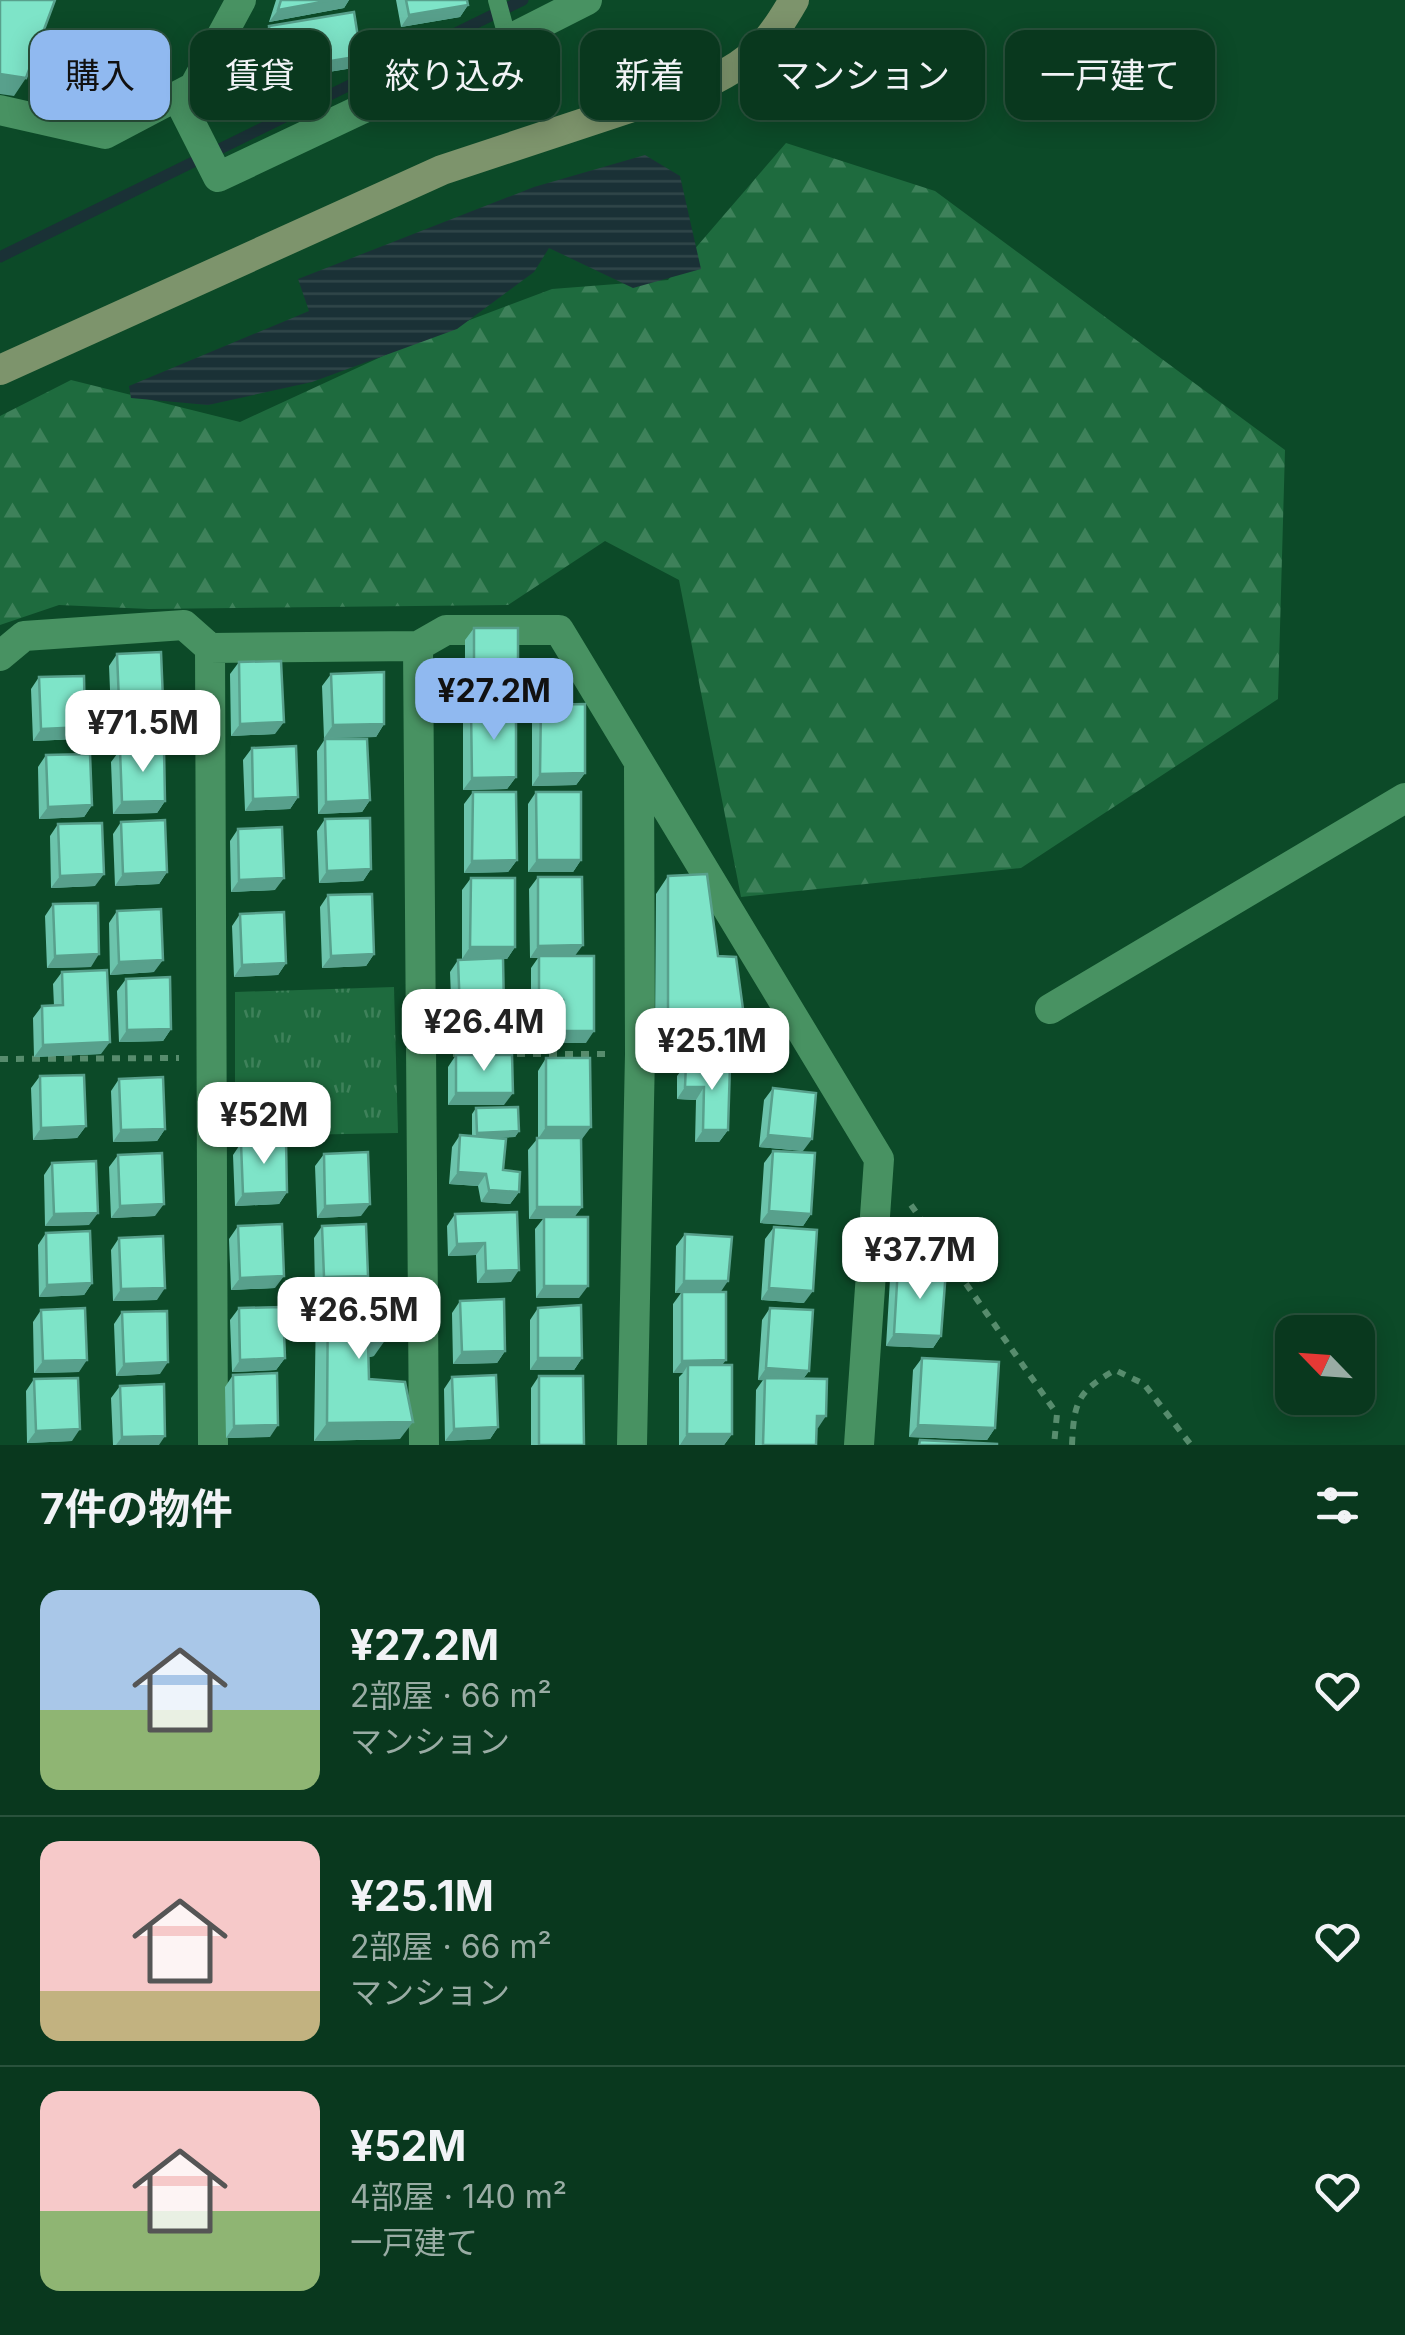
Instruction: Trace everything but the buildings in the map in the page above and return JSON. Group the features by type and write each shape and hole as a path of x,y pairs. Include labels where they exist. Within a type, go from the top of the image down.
{"street":[{"path":"0,110 104,134 194,87 241,0"},
{"path":"0,370 442,170 711,82 746,64 771,40 794,0"},
{"path":"526,30 577,2"},
{"path":"177,96 218,177 350,115"},
{"path":"0,656 24,636 184,625 210,648 418,646 446,630 559,630 878,1159 858,1445"},
{"path":"418,646 424,1445"},
{"path":"210,648 212,1445"},
{"path":"632,1445 640,1054 639,765"},
{"path":"1050,1009 1405,798"}],"lane":[{"path":"496,0 505,30"}],"path":[{"path":"0,1059 213,1058"},
{"path":"878,1159 1056,1414 1054,1445"},
{"path":"1072,1445 1074,1413 1080,1395 1115,1370 1144,1384 1191,1445"},
{"path":"1056,1414 1074,1413"}],"green space":[{"path":"786,143 935,191 1285,450 1278,699 1021,868 741,897 679,580 605,541 508,605 149,609 59,605 0,625 0,416 71,380 240,422 422,338 552,289 668,280"},
{"path":"394,987 398,1133 235,1136 235,992"}],"water":[{"path":"645,155 680,176 701,269 633,288 549,248 534,272 457,329 312,382 208,405 131,398 129,386 309,311 298,279 534,187"}],"waterway":[{"path":"0,257 523,0"}]}
